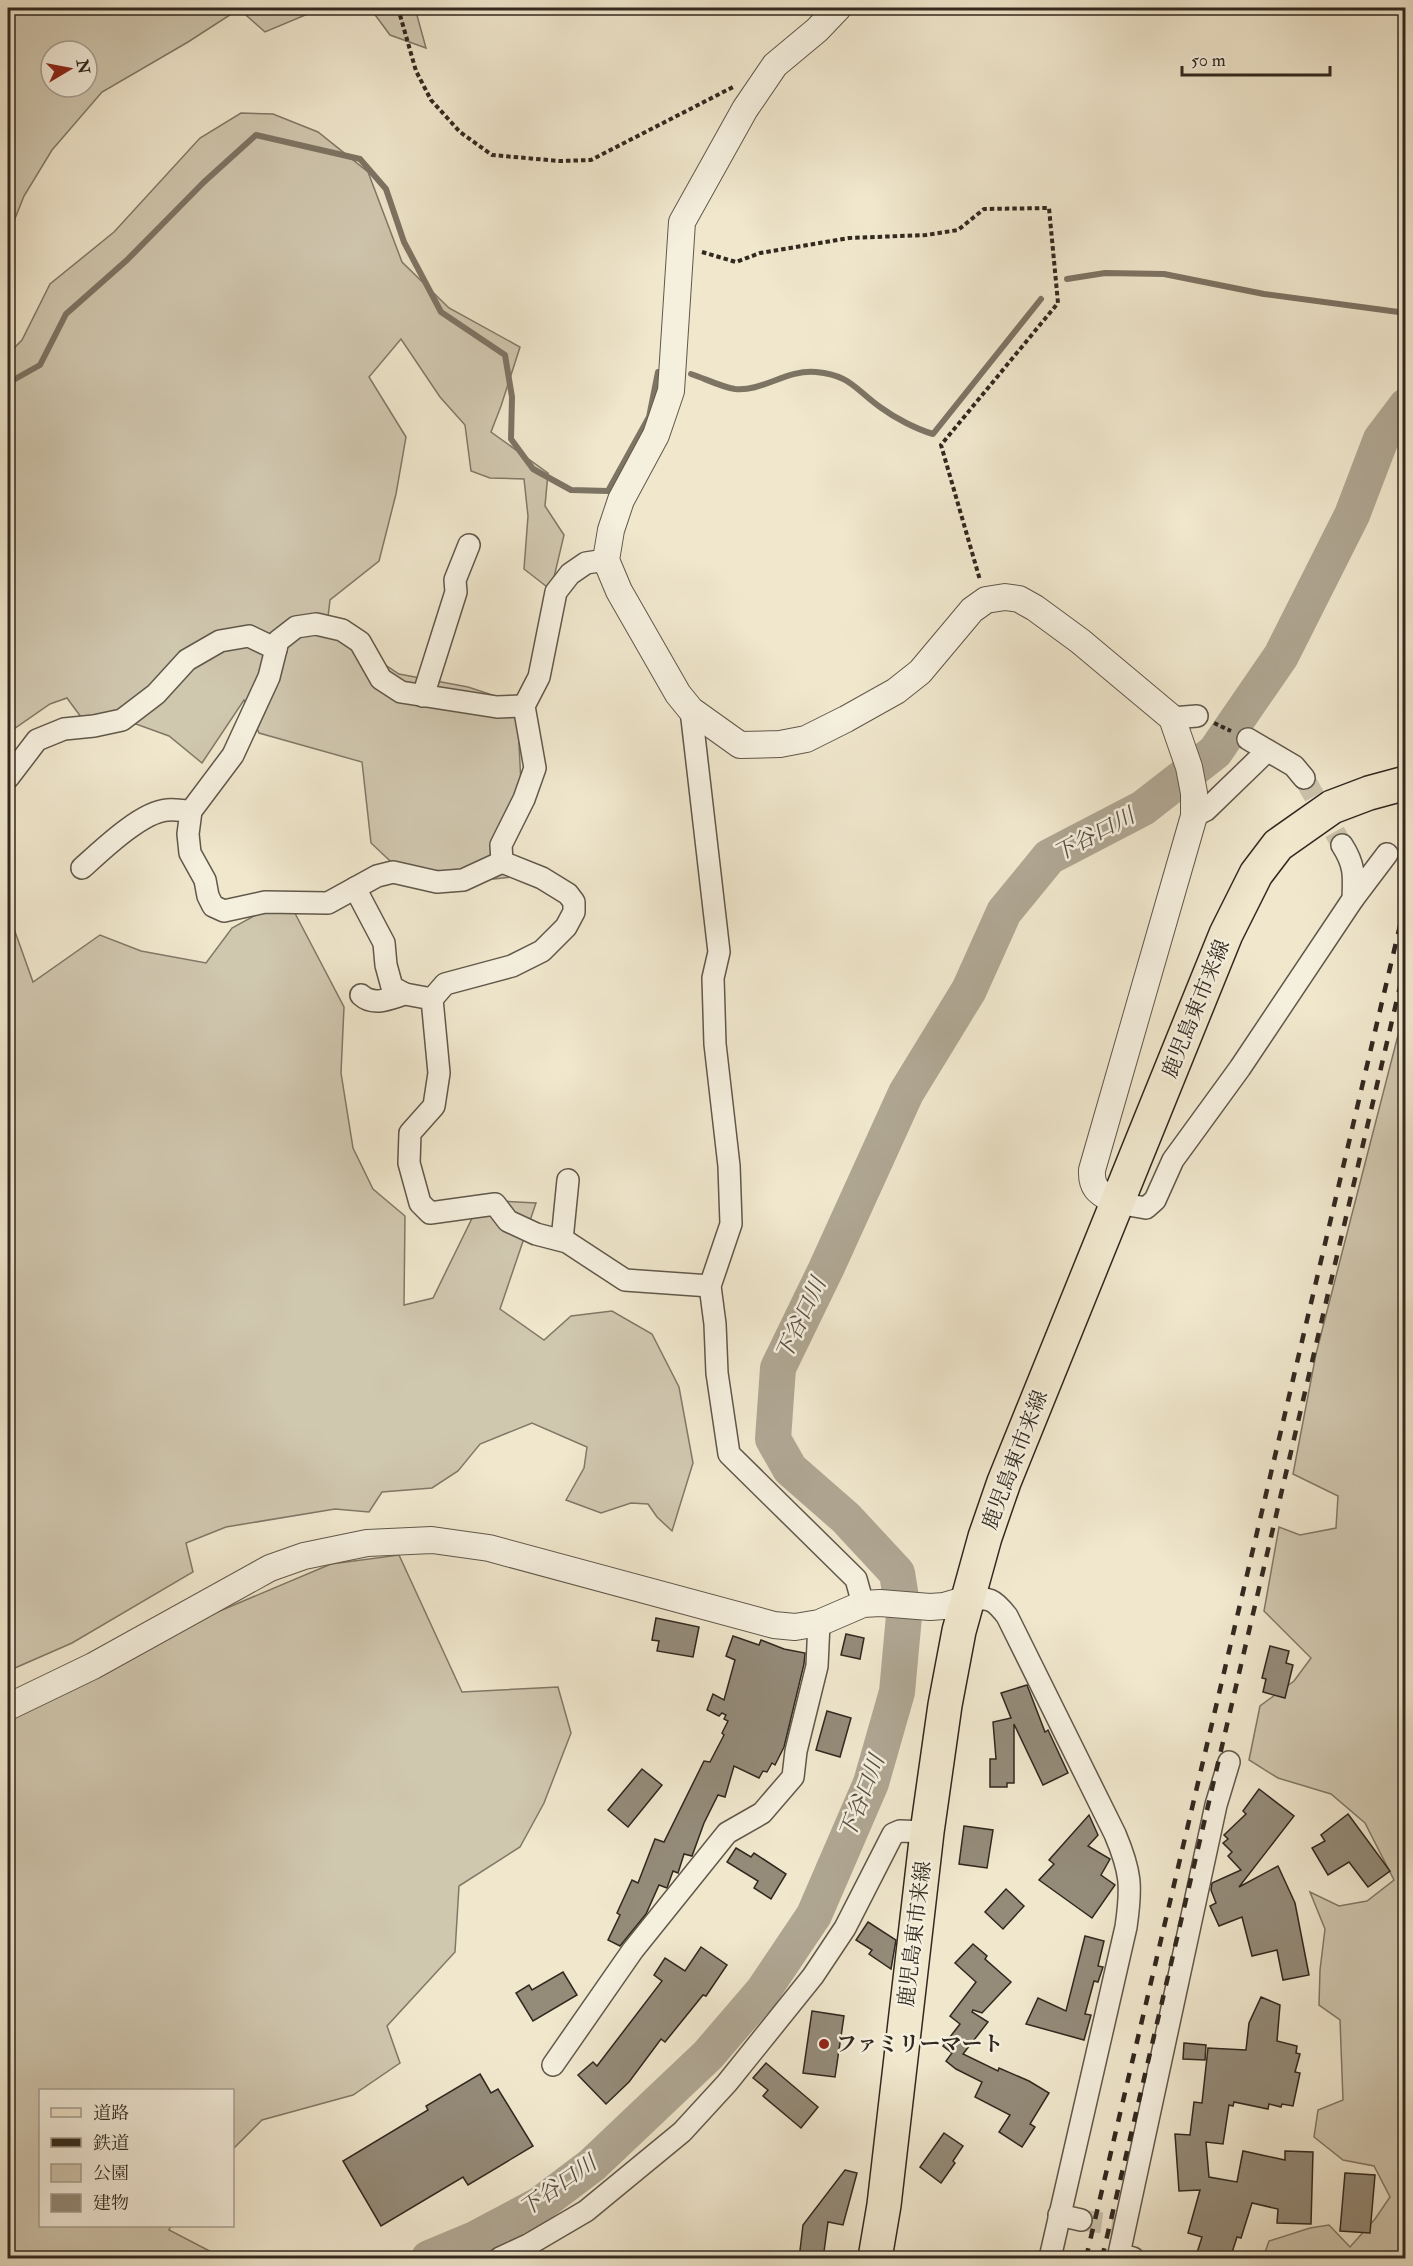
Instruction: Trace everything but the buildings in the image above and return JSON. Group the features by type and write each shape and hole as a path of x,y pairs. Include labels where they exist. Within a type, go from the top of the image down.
{"main road":[{"name":"鹿児島東市来線","path":"875,2259 884,2205 927,1832 945,1705 959,1631 985,1537 1004,1482 1226,934 1256,874 1278,845 1332,807 1369,793 1406,783"}],"street":[{"path":"838,8 817,30 775,65 745,109 682,222 671,391 656,435 621,500 611,530 606,560 619,591 678,694 691,710 740,745 780,744 806,739 896,691 920,672 972,610 987,600 1005,597 1019,599 1035,608 1080,641 1182,724 1194,804 1092,1170 1092,1181 1096,1190 1117,1203 1146,1208 1155,1200 1173,1160 1240,1068 1353,899 1386,854"},
{"path":"423,696 456,592 455,580 469,545"},
{"path":"502,862 501,845 524,800 535,768 524,706 539,677 556,592 570,574 586,563 606,560"},
{"path":"524,706 497,707 401,692 381,679 360,642 342,630 315,624 296,627 278,641 269,677 233,755 191,811 188,834 190,853 205,880 207,896 213,906 224,911 265,902 328,903 377,876 393,872 437,882 463,880 502,862 542,878 568,894 574,902 574,912 566,927 542,951 512,966 445,984 432,999 439,1073 434,1106 410,1133 409,1163 420,1203 430,1213 495,1204 508,1221 536,1234 567,1242 625,1280 710,1286"},
{"path":"8,778 37,740 64,729 122,720 156,694 187,660 220,641 249,636 276,649"},
{"path":"691,710 719,952 713,978 715,1044 729,1166 731,1224 710,1286 715,1324 717,1373 729,1454 856,1579 871,1603"},
{"path":"1248,739 1294,766 1304,778"},
{"path":"1194,804 1206,810 1267,751"},
{"path":"82,868 142,819 166,810 191,811"},
{"path":"1342,845 1352,859 1353,899"},
{"path":"355,888 384,943 386,965 393,987 405,994 432,999"},
{"path":"362,994 367,1000 375,1002 405,994"},
{"path":"562,1240 568,1180"},
{"path":"8,1707 93,1666 270,1569 304,1556 367,1543 432,1540 489,1548 774,1625 795,1627 819,1623 871,1603 930,1607 944,1606 968,1599 989,1598 998,1604 1006,1616 1127,1861 1131,1893 1126,1927 1050,2259"},
{"path":"553,2065 616,1972 727,1833 762,1813 793,1777 796,1751 817,1666 819,1623"},
{"path":"1133,2259 1119,2254 1216,1805 1229,1762"},
{"path":"500,2259 586,2211 682,2132 727,2083 813,1976 845,1928 893,1834 900,1831 927,1832"},
{"path":"1059,2216 1081,2220"}],"path":[{"path":"398,8 416,71 431,100 460,132 492,155 559,161 591,160 734,86"},
{"path":"680,245 736,262 760,253 849,238 926,235 957,230 984,209 1049,208 1058,303 941,445 987,600"},
{"path":"1182,724 1248,739"}],"green space":[{"path":"8,8 322,8 265,32 239,9 99,95 99,39 39,39 39,99 96,99 52,150 24,196 8,236"},
{"path":"370,8 415,8 426,48 390,35"},
{"path":"241,113 273,114 318,132 368,172 402,262 449,308 520,347 491,432 548,473 545,506 564,535 551,590 524,569 528,516 524,479 490,478 471,471 465,425 440,397 401,339 369,377 406,437 396,494 379,561 330,600 327,626 399,674 468,687 517,703 521,784 493,850 532,875 494,879 476,875 404,874 371,843 362,762 259,733 244,700 202,763 169,736 136,724 92,732 67,698 50,704 8,733 8,354 22,340 50,284 114,232 200,138"},
{"path":"287,898 344,1007 341,1073 353,1148 373,1189 405,1216 404,1305 433,1298 481,1200 536,1203 500,1309 544,1340 571,1316 612,1311 652,1334 679,1387 693,1463 672,1531 657,1517 648,1504 631,1503 601,1513 566,1500 584,1468 587,1447 532,1423 480,1444 458,1471 432,1488 382,1492 369,1512 335,1509 226,1527 186,1543 193,1572 72,1643 8,1671 8,912 33,982 100,935 141,951 206,963 232,928"},
{"path":"1405,1008 1405,2258 1263,2258 1269,2241 1310,2228 1329,2225 1350,2247 1375,2219 1390,2197 1374,2166 1343,2160 1314,2137 1318,2110 1343,2100 1340,2020 1319,2005 1325,1929 1310,1892 1339,1906 1367,1901 1394,1880 1365,1823 1331,1794 1278,1778 1249,1760 1260,1706 1294,1681 1311,1658 1264,1611 1279,1527 1300,1535 1336,1528 1338,1496 1293,1474 1316,1354"},
{"path":"399,1555 462,1692 558,1687 571,1733 544,1803 520,1847 459,1886 455,1952 387,2026 400,2063 353,2095 262,2120 234,2148 234,2089 39,2089 39,2227 170,2227 169,2230 223,2258 8,2258 8,1717 215,1613 331,1564"}],"waterway":[{"path":"8,383 40,365 66,314 127,260 204,182 256,135 360,159 386,189 404,242 441,312 505,355 512,397 511,439 533,469 571,490 608,491 649,417 658,372"},
{"path":"1067,279 1105,273 1164,274 1264,294 1406,313"},
{"path":"691,374 735,389 755,387 805,372 837,376 899,419 933,434 1041,299"},
{"name":"下谷口川","path":"429,2258 477,2238 539,2205 592,2165 708,2055 763,1991 814,1915 871,1783 897,1692 904,1616 897,1573 846,1518 790,1469 773,1439 778,1368 906,1093 969,990 1004,912 1049,857 1143,808 1215,752 1281,656 1352,515 1381,439 1406,406"}],"tunnel":[{"path":"1304,778 1342,845"},
{"path":"1081,2220 1125,2226"}],"railway":[{"path":"1086,2258 1406,900"},
{"path":"1102,2258 1406,961"}],"place":[{"name":"ファミリーマート","path":"824,2044"}]}
